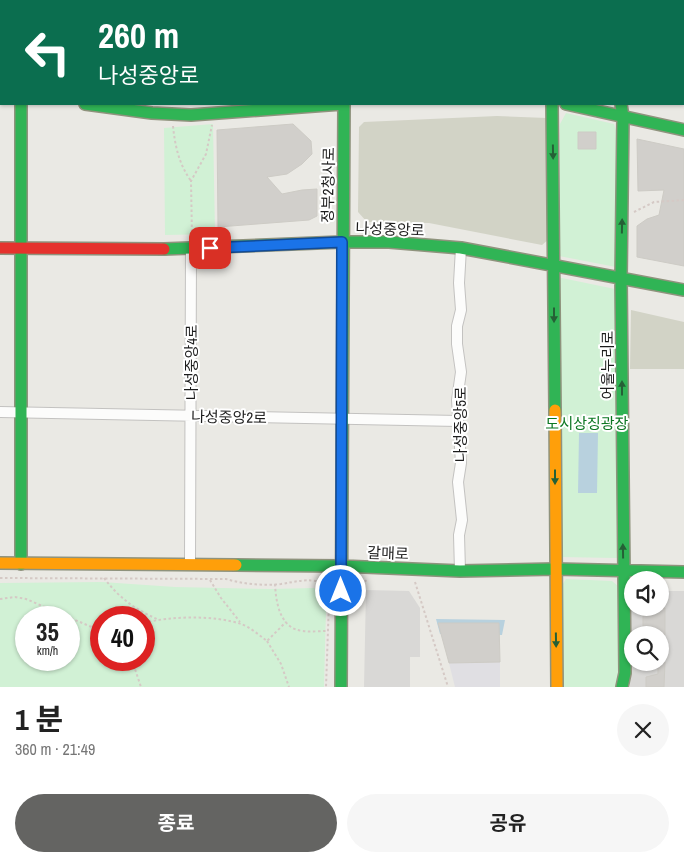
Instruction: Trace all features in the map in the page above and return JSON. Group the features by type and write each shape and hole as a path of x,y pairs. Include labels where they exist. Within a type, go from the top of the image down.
{"street":[{"path":"21,105 21,564"},
{"path":"92,105 152,113 318,105"},
{"name":"정부2청사로","path":"341,687 343,105"},
{"path":"552,105 557,687"},
{"path":"570,105 684,130"},
{"name":"어울누리로","path":"621,105 623,117 621,279 624,571"},
{"name":"나성중앙로","path":"0,248 191,249 342,242 389,242 461,248 684,290"},
{"name":"나성중앙5로","path":"460,571 459,535 462,520 458,482 461,463 457,400 461,372 457,344 457,326 461,310 459,284 461,248"},
{"name":"나성중앙4로","path":"190,564 191,249"},
{"name":"나성중앙2로","path":"0,412 191,417 458,420"},
{"name":"갈매로","path":"0,563 341,566 460,571 624,571"},
{"name":"갈매로","path":"669,572 684,572"},
{"name":"어울누리로","path":"622,687 625,673 624,616"}],"path":[{"path":"192,237 191,181 206,154 212,125"},
{"path":"173,126 178,157 191,181"},
{"path":"631,213 654,202 684,200"},
{"path":"0,578 226,579 242,583 275,584 295,580 317,581 327,591 329,601 326,687"},
{"path":"104,578 116,594 128,604 159,620"},
{"path":"210,579 221,598 242,624 267,640 278,659 289,687"},
{"path":"354,595 358,586 367,580"},
{"path":"415,580 448,687"},
{"path":"275,584 276,605 286,622 302,632 327,631"},
{"path":"0,599 15,597 26,599 90,627"},
{"path":"155,621 206,619 225,620 242,624"},
{"path":"267,640 286,622"},
{"path":"136,671 141,687"}],"shaded area":[{"path":"497,116 547,118 549,239 542,245 429,223 367,222 358,212 359,127 364,122"},
{"path":"631,310 684,322 684,369 630,369"},
{"path":"366,590 409,591 420,608 420,657 410,657 410,687 364,687"},
{"path":"669,591 684,591 684,687 630,687 630,671 669,671 669,626 631,626 631,616 669,616"},
{"path":"500,662 500,687 455,687 449,663"}],"green space":[{"path":"566,113 614,124 620,143 616,267 559,256 560,124"},
{"path":"213,124 215,234 165,235 164,128"},
{"name":"도시상징광장","path":"557,277 615,289 617,558 559,557"},
{"path":"566,579 612,581 618,586 618,687 560,687 562,585"},
{"path":"102,582 175,587 314,588 323,594 326,609 324,687 0,687 0,583"}],"water":[{"path":"579,433 598,433 597,493 578,493"},
{"path":"436,619 505,620 502,635 440,634"}],"building":[{"path":"293,124 311,141 312,154 302,164 287,174 267,177 282,194 317,189 317,216 309,220 218,227 217,130"},
{"path":"578,132 596,132 596,149 578,149"},
{"path":"637,139 684,149 684,266 637,257 637,226 647,219 659,215 664,190 638,191"},
{"path":"643,616 665,616 665,626 643,626"},
{"path":"438,623 499,623 500,662 449,663"},
{"path":"658,671 665,671 664,687 646,687 646,677 658,674"}],"traffic: fast":[{"path":"21,105 21,564"},
{"path":"92,105 152,113 191,115 328,105"},
{"path":"341,687 344,105"},
{"path":"552,105 555,410"},
{"path":"571,105 684,130"},
{"path":"621,105 623,117 621,279 625,673 622,687"},
{"path":"164,249 389,242 461,248 684,290"},
{"path":"236,565 341,566 460,571 555,569 684,572"}],"traffic: slow":[{"path":"555,410 557,687"},
{"path":"0,563 236,565"}],"traffic: jam":[{"path":"0,248 164,249"}],"route":[{"path":"210,248 342,242 341,591"}]}
